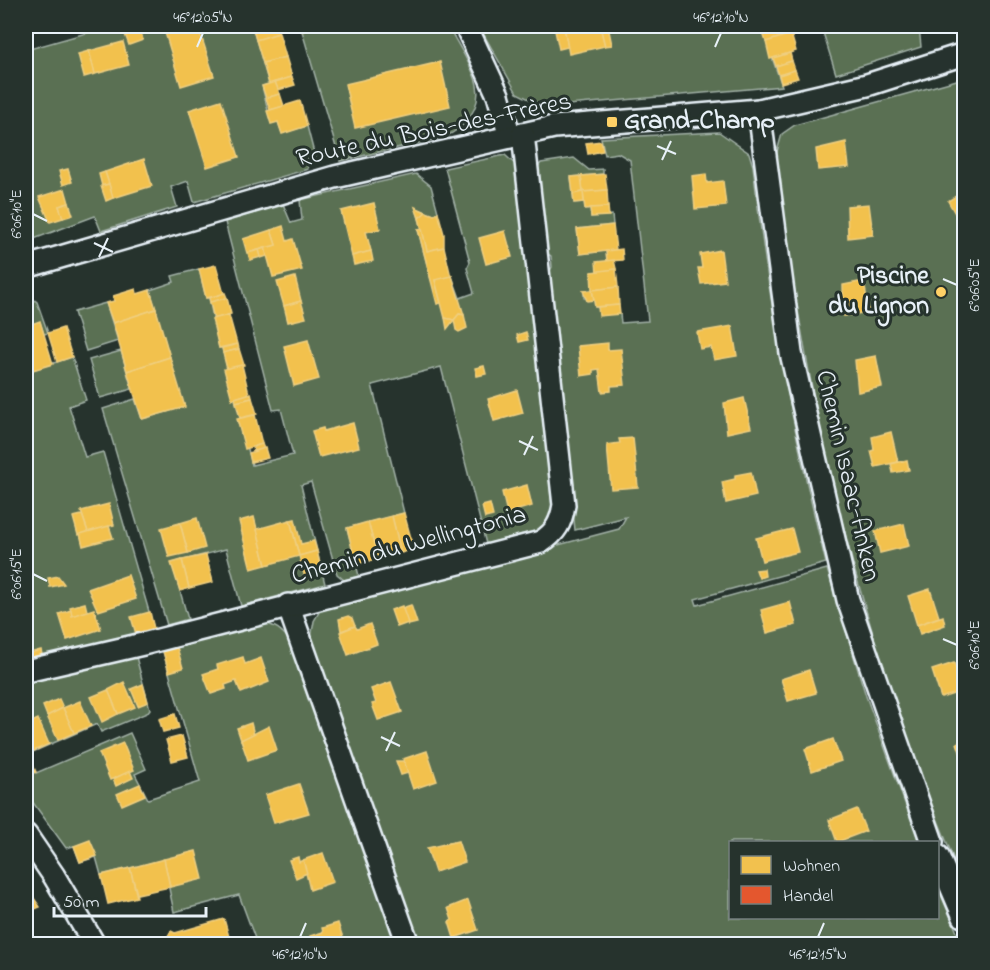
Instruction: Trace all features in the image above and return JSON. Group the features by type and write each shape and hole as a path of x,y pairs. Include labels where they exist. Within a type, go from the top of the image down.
{"street":[{"name":"Chemin du Wellingtonia","path":"26,671 143,644 541,542 557,528 564,506 517,135 466,26"},
{"name":"Route du Bois-des-Frères","path":"26,267 334,177 517,135 554,127 759,110 867,85 964,54"},
{"name":"Chemin Isaac-Anken","path":"759,110 791,353 838,563 852,611 931,841"},
{"path":"288,605 408,945"},
{"path":"26,835 54,876 94,945"},
{"path":"939,858 964,917"}],"green space":[{"path":"111,26 252,26 269,84 262,86 271,123 278,122 282,133 307,126 315,157 306,159 308,169 194,202 188,181 171,187 177,207 101,231 95,216 26,242 26,117 34,113 26,82 26,50"},
{"path":"318,26 448,26 469,63 477,85 477,102 470,117 458,129 444,137 340,161 302,31"},
{"path":"479,26 761,26 782,86 545,107 517,93"},
{"path":"821,26 919,26 921,47 836,74"},
{"path":"964,78 964,883 928,795 896,707 843,526 803,342 776,155 782,134 795,125"},
{"path":"719,132 749,153 753,166 766,267 783,366 826,563 695,599 697,605 827,569 866,696 919,841 729,841 729,919 939,919 939,890 962,944 418,944 311,638 314,621 322,607 619,529 626,517 575,530 549,273 552,267 551,256 546,253 537,168 541,163 574,158 589,170 603,169 603,174 571,177 574,203 584,202 585,209 590,208 591,217 612,215 613,225 577,229 580,254 606,251 607,261 597,272 592,290 584,291 584,298 594,300 595,307 620,314 621,323 648,321 630,160 618,153 605,155 601,138"},
{"path":"505,155 519,168 553,518 545,528 486,544 441,367 372,385 404,513 347,528 359,576 344,580 337,574 311,482 301,485 325,584 241,606 226,549 172,563 188,619 167,625 103,409 135,399 142,419 184,407 150,290 174,282 172,276 199,269 206,298 209,298 219,348 222,348 252,465 293,455 281,409 273,410 225,222 283,204 291,223 302,220 300,200 416,174 431,186 438,212 434,215 416,208 422,229 418,230 431,280 452,276 460,298 474,293 467,268 470,262 445,168"},
{"path":"26,293 37,302 48,333 44,334 40,322 26,326"},
{"path":"106,303 118,341 86,351 74,312"},
{"path":"121,351 132,389 100,398 89,360"},
{"path":"72,357 86,400 69,406 85,457 103,452 154,629 26,664 26,372"},
{"path":"259,622 278,628 291,643 397,944 257,944 239,895 174,912 163,860 101,875 96,857 80,862 74,846 66,848 26,793 26,682 132,654 136,657 150,709 147,713 101,732 97,724 28,754 36,773 130,733 146,769 135,774 148,799 200,782 162,648"}],"building: Wohnen":[{"path":"122,26 139,26 143,40 129,45"},
{"path":"175,26 198,26 214,76 181,86 164,29"},
{"path":"252,26 277,26 279,33 256,40"},
{"path":"300,26 318,26 318,27 302,31"},
{"path":"554,26 564,26 568,47 559,49"},
{"path":"564,26 600,26 605,46 569,54"},
{"path":"600,26 608,26 612,45 605,46"},
{"path":"761,26 788,26 791,34 766,42"},
{"path":"279,33 286,57 263,63 256,40"},
{"path":"791,34 796,51 770,59 766,42"},
{"path":"123,42 129,65 95,74 89,51"},
{"path":"89,51 95,74 84,77 78,54"},
{"path":"790,53 792,61 776,66 773,58"},
{"path":"286,57 292,77 269,84 263,63"},
{"path":"792,61 795,70 779,75 776,66"},
{"path":"440,62 450,106 355,128 345,84"},
{"path":"795,70 798,78 781,83 779,75"},
{"path":"292,77 295,85 278,90 275,82"},
{"path":"275,82 280,94 266,98 262,86"},
{"path":"280,94 284,106 270,110 266,98"},
{"path":"221,100 239,157 207,167 189,110"},
{"path":"300,101 307,126 282,134 278,122 271,124 267,111"},
{"path":"601,141 603,151 588,154 586,143"},
{"path":"846,142 849,167 818,170 816,149"},
{"path":"144,159 152,186 113,198 105,172"},
{"path":"68,169 72,182 63,185 59,171"},
{"path":"105,172 109,184 102,186 99,174"},
{"path":"605,174 607,190 583,192 581,176"},
{"path":"706,174 707,183 723,181 726,206 695,209 692,176"},
{"path":"581,176 583,192 573,194 571,177"},
{"path":"109,184 113,198 106,201 101,186"},
{"path":"65,189 69,203 59,206 63,218 50,222 39,197"},
{"path":"607,190 608,207 585,209 583,192"},
{"path":"964,191 964,229 948,201"},
{"path":"583,192 584,202 574,203 573,194"},
{"path":"69,203 73,215 63,218 59,206"},
{"path":"374,203 380,229 366,232 371,251 352,256 341,211"},
{"path":"869,204 873,235 848,238 847,206"},
{"path":"415,207 426,212 419,218"},
{"path":"608,207 609,216 591,217 590,208"},
{"path":"426,212 434,215 438,212 444,234 444,247 427,251 419,218"},
{"path":"613,225 616,250 580,254 577,229"},
{"path":"283,226 287,241 293,239 302,270 273,277 265,248 276,245 271,230"},
{"path":"422,229 427,251 444,247 451,277 435,280 441,303 437,304 418,230"},
{"path":"271,230 276,245 247,253 243,239"},
{"path":"505,231 512,257 486,264 479,238"},
{"path":"265,248 267,256 261,258 259,250"},
{"path":"622,249 623,260 607,261 606,251"},
{"path":"259,250 261,257 250,260 248,253"},
{"path":"721,250 725,281 701,284 698,268 702,268 700,254"},
{"path":"371,251 373,261 354,265 352,256"},
{"path":"614,260 616,269 597,272 596,262"},
{"path":"216,265 224,294 206,298 199,269"},
{"path":"616,269 618,287 592,290 591,272"},
{"path":"452,276 464,315 459,314 454,320 445,318 435,280"},
{"path":"295,277 301,301 284,306 277,282"},
{"path":"864,281 869,312 844,316 843,285"},
{"path":"618,287 619,305 595,307 592,290"},
{"path":"136,289 137,294 150,290 156,309 113,323 106,303 114,301 113,296"},
{"path":"592,290 594,300 587,301 583,291"},
{"path":"225,293 227,298 210,302 209,298"},
{"path":"227,298 231,314 214,319 210,302"},
{"path":"301,301 306,318 288,322 284,306"},
{"path":"619,305 620,314 599,316 598,307"},
{"path":"156,309 170,357 127,371 113,323"},
{"path":"459,314 464,315 467,328 459,332 456,330 454,320"},
{"path":"229,315 237,344 219,348 212,319"},
{"path":"445,318 454,320 447,329"},
{"path":"40,321 53,364 26,372 26,326"},
{"path":"732,326 737,356 714,360 711,347 700,349 697,332"},
{"path":"63,328 72,357 57,362 48,333"},
{"path":"526,332 528,340 519,342 517,335"},
{"path":"308,340 319,379 294,386 284,346"},
{"path":"608,343 608,350 621,349 625,385 611,386 611,391 602,392 599,369 593,370 593,374 581,376 578,346"},
{"path":"238,344 239,349 223,353 222,348"},
{"path":"239,349 244,365 227,369 223,353"},
{"path":"876,356 882,387 858,392 855,360"},
{"path":"170,357 185,407 142,419 127,371"},
{"path":"242,365 249,394 232,399 224,369"},
{"path":"484,366 486,374 477,376 475,368"},
{"path":"517,390 523,413 494,421 488,399"},
{"path":"251,393 252,398 236,402 235,398"},
{"path":"252,398 257,414 240,418 236,402"},
{"path":"744,398 751,428 727,433 724,403"},
{"path":"255,415 262,444 245,449 237,419"},
{"path":"353,423 359,447 319,457 312,431 323,428 324,431"},
{"path":"891,432 898,462 875,467 871,451 874,450 872,437"},
{"path":"633,438 638,487 611,489 607,445 620,443 619,439"},
{"path":"262,444 264,449 254,451 253,447"},
{"path":"265,448 268,458 251,462 249,453"},
{"path":"907,460 909,470 893,473 891,464"},
{"path":"751,472 756,496 726,503 722,482 735,479 735,475"},
{"path":"527,485 532,506 507,513 502,492"},
{"path":"109,504 114,525 88,532 81,511"},
{"path":"490,504 493,516 485,518 482,506"},
{"path":"404,513 414,549 401,553 392,516"},
{"path":"82,515 88,532 78,535 73,517"},
{"path":"392,516 401,553 378,559 368,522"},
{"path":"254,517 266,565 251,569 239,521"},
{"path":"197,518 205,548 188,553 180,523"},
{"path":"295,519 301,544 314,541 317,551 299,556 290,520"},
{"path":"290,520 299,556 266,565 257,529"},
{"path":"368,522 378,559 356,564 347,528"},
{"path":"180,523 188,553 169,557 161,528"},
{"path":"904,524 909,546 880,553 875,531"},
{"path":"109,526 113,538 83,546 80,534"},
{"path":"792,529 798,552 762,561 756,538"},
{"path":"317,551 322,573 305,578 299,556"},
{"path":"206,555 213,582 189,588 182,560"},
{"path":"182,560 189,588 180,591 171,563"},
{"path":"764,569 765,576 759,578 756,570"},
{"path":"128,575 136,599 98,611 88,589"},
{"path":"58,576 64,584 50,587 48,578"},
{"path":"930,589 939,617 917,625 908,596"},
{"path":"790,602 796,625 767,633 761,610"},
{"path":"85,603 87,611 72,616 70,607"},
{"path":"411,605 417,623 408,625 402,608"},
{"path":"402,606 408,623 397,627 391,610"},
{"path":"94,609 101,629 67,640 59,614 71,610 72,616"},
{"path":"150,612 154,629 136,634 131,617"},
{"path":"348,616 352,618 355,626 341,631 339,619"},
{"path":"943,616 945,625 920,634 917,625"},
{"path":"370,624 377,644 348,655 340,632 355,626 357,629"},
{"path":"176,644 183,668 169,672 162,648"},
{"path":"41,650 43,659 28,663 26,654"},
{"path":"243,657 245,664 261,658 269,682 241,693 236,681 225,685 226,689 211,694 203,674 218,669 217,665"},
{"path":"954,663 963,691 941,698 932,670"},
{"path":"809,670 816,693 788,701 781,679"},
{"path":"124,682 135,707 118,714 108,690"},
{"path":"391,682 402,712 378,720 372,704 376,703 371,689"},
{"path":"143,684 148,702 138,706 131,689"},
{"path":"108,690 118,714 102,722 91,697"},
{"path":"59,699 63,708 47,716 43,706"},
{"path":"80,701 91,726 74,733 63,708"},
{"path":"63,708 74,733 58,740 47,716"},
{"path":"175,714 179,728 163,732 159,719"},
{"path":"38,719 49,744 27,754 26,725"},
{"path":"251,723 254,735 241,740 237,728"},
{"path":"269,726 277,750 248,760 241,740"},
{"path":"182,736 188,757 172,761 166,740"},
{"path":"833,739 841,761 812,771 805,749"},
{"path":"964,740 964,763 957,743"},
{"path":"123,743 134,770 110,780 99,753"},
{"path":"427,751 437,781 413,789 403,759"},
{"path":"29,756 36,772 26,776 26,757"},
{"path":"396,761 404,761 408,773 401,775"},
{"path":"130,771 133,778 116,786 113,779"},
{"path":"140,784 145,795 122,805 117,794"},
{"path":"299,784 309,813 274,823 265,795"},
{"path":"857,809 866,831 837,841 829,820"},
{"path":"90,840 97,856 80,862 74,846"},
{"path":"458,841 465,862 435,872 427,848"},
{"path":"196,851 203,879 170,887 164,859"},
{"path":"323,853 333,882 310,890 303,860"},
{"path":"298,857 299,862 303,860 307,873 296,878 289,860"},
{"path":"164,859 170,887 137,894 130,868"},
{"path":"130,868 137,897 108,904 101,875"},
{"path":"26,887 40,907 30,911 26,900"},
{"path":"468,900 478,930 454,938 448,908"},
{"path":"224,919 231,944 222,944 221,938 197,944 163,944 171,931 175,933"},
{"path":"338,923 345,944 313,944 310,936 323,932 322,928"}],"building: Handel":[{"path":"221,938 222,944 197,944"}],"place":[{"name":"Grand-Champ","path":"612,122"},
{"name":"Piscine du Lignon","path":"941,292"}]}
